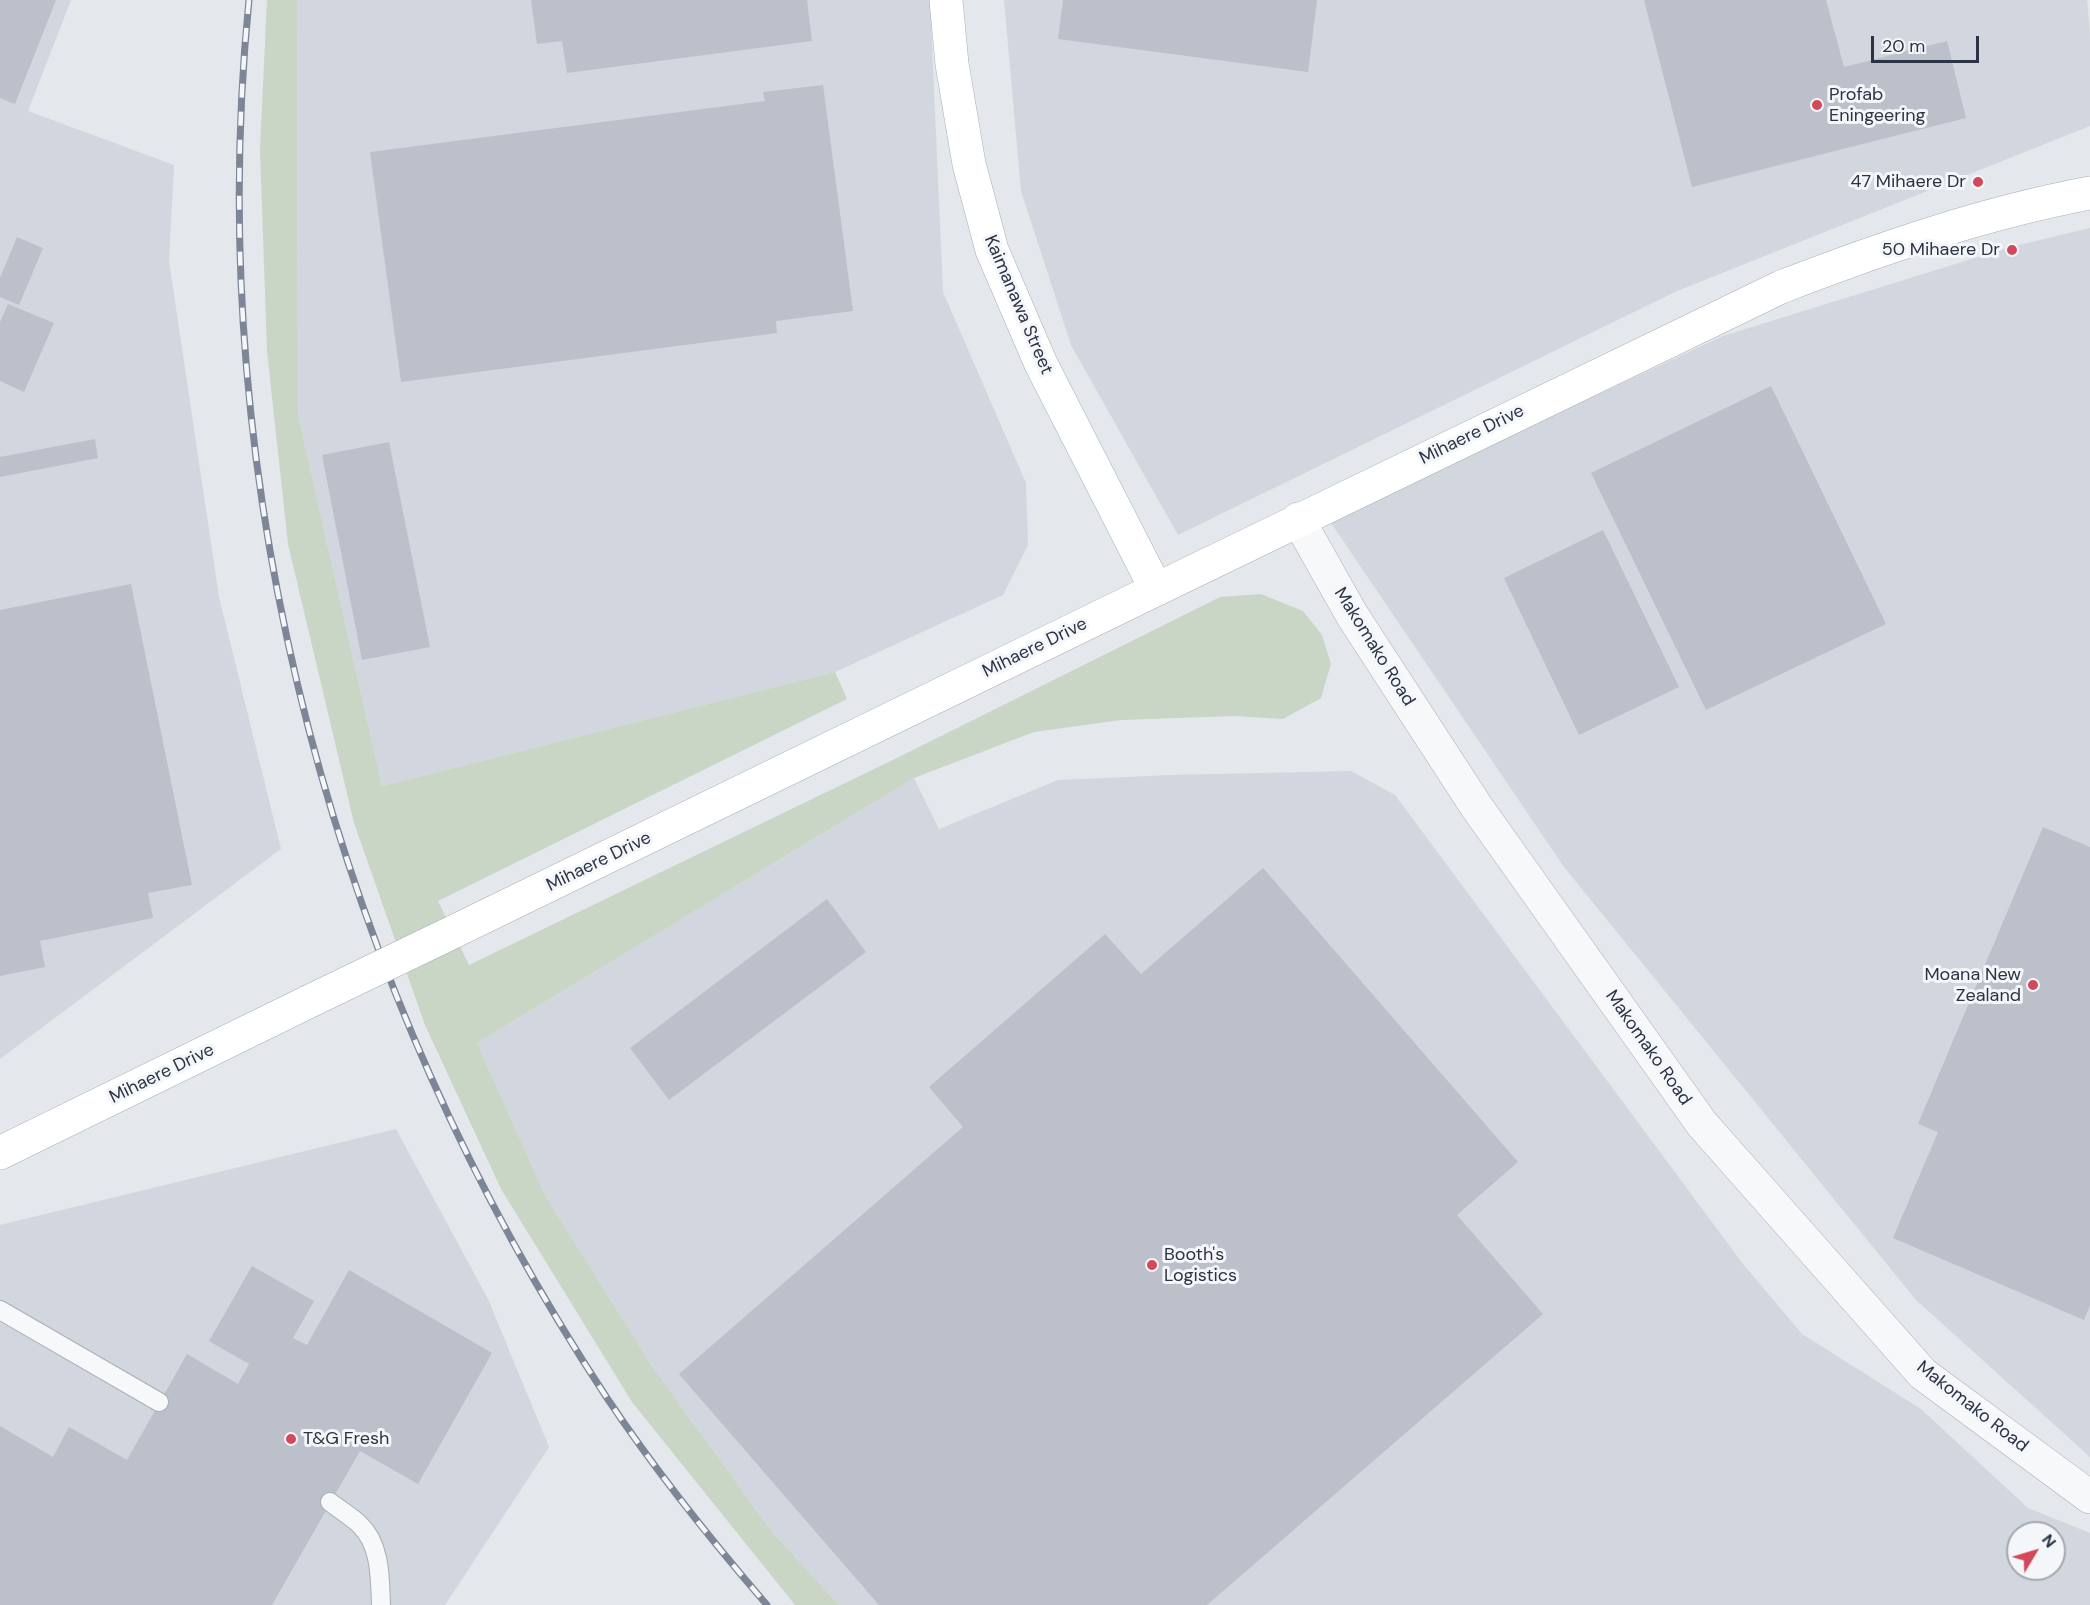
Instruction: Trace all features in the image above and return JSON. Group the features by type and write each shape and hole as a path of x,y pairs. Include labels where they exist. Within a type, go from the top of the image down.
{"main road":[{"name":"Kaimanawa Street","path":"946,0 952,64 969,164 992,250 1041,364 1156,589"},
{"name":"Mihaere Drive","path":"0,1153 1298,519 1781,287 1857,258 1955,226 2090,193"}],"street":[{"name":"Makomako Road","path":"1298,519 1352,615 1476,806 1702,1124 1923,1374 2090,1497"}],"lane":[{"path":"0,1310 159,1402"},
{"path":"330,1502 362,1526 375,1549 380,1574 381,1605"}],"shaded area":[{"path":"0,0 71,0 28,111 174,165 169,261 219,597 281,849 0,1059"},
{"path":"297,0 930,0 943,292 1026,483 1028,545 1003,595 835,672 382,786 298,415"},
{"path":"1004,0 2087,0 2090,34 2090,126 1677,291 1178,535 1071,345 1021,191"},
{"path":"2090,228 2090,1457 1916,1300 1564,867 1329,520 1723,336 2007,248"},
{"path":"1351,771 1395,795 1743,1264 1802,1334 1921,1409 2028,1508 2060,1521 2006,1521 2006,1581 2066,1581 2066,1523 2090,1533 2090,1605 839,1605 773,1533 654,1369 546,1197 477,1043 914,778 939,829 1058,780"},
{"path":"396,1129 488,1299 549,1447 445,1605 0,1605 0,1225"}],"green space":[{"path":"267,0 297,0 298,415 382,786 835,672 847,699 438,901 469,965 901,756 1220,597 1261,594 1303,611 1322,635 1331,664 1321,698 1283,719 1234,716 1121,720 1034,732 914,778 477,1043 546,1197 654,1369 773,1533 839,1605 795,1605 632,1402 501,1189 425,1025 354,823 288,544 267,351 260,149"}],"building":[{"path":"0,0 56,0 15,104 0,98"},
{"path":"531,0 807,0 812,41 567,73 562,41 537,44"},
{"path":"1063,0 1317,0 1308,72 1058,39"},
{"name":"Profab Eningeering","path":"1644,0 1826,0 1844,67 1947,41 1966,118 1692,187"},
{"path":"823,85 853,311 776,321 777,333 401,382 370,152 765,101 763,92"},
{"path":"17,237 43,248 19,305 0,297 0,278"},
{"path":"8,304 54,323 24,392 0,381 0,322"},
{"path":"1771,386 1886,624 1706,710 1591,473"},
{"path":"95,439 98,458 0,477 0,457"},
{"path":"389,442 430,647 362,660 322,455"},
{"path":"1603,530 1679,687 1579,735 1504,578"},
{"path":"131,584 192,885 148,893 153,918 40,941 45,967 0,976 0,610"},
{"name":"Moana New Zealand","path":"2043,827 2090,847 2090,1305 2084,1320 1893,1238 1938,1132 1918,1124"},
{"name":"Booth's Logistics","path":"1263,868 1518,1162 1457,1215 1543,1314 1207,1605 879,1605 679,1374 963,1127 929,1087 1105,934 1141,974"},
{"path":"827,899 866,952 669,1100 630,1048"},
{"name":"T&G Fresh","path":"252,1266 314,1301 293,1338 307,1345 349,1270 492,1353 418,1484 360,1451 272,1605 0,1605 0,1426 53,1457 69,1427 127,1460 187,1354 238,1384 249,1364 209,1341"}],"railway":[{"path":"249,0 239,183 246,367 270,549 309,729 363,905 431,1076 512,1241 625,1425 684,1504 767,1605"}],"place":[{"name":"Profab Eningeering","path":"1817,105"},
{"name":"47 Mihaere Dr","path":"1978,182"},
{"name":"50 Mihaere Dr","path":"2012,250"},
{"name":"Moana New Zealand","path":"2033,985"},
{"name":"Booth's Logistics","path":"1152,1265"},
{"name":"T&G Fresh","path":"291,1439"}]}
